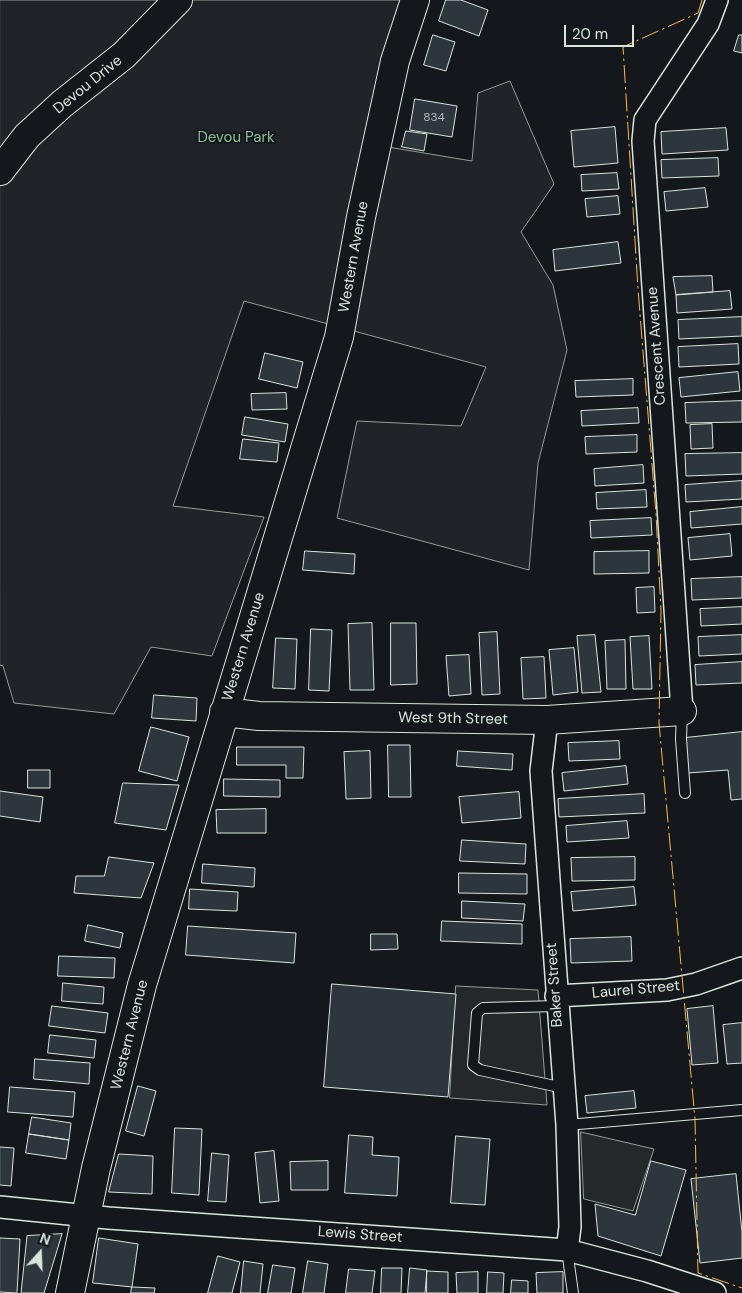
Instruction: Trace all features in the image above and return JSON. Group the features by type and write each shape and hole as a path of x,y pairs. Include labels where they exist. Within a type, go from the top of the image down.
{"street":[{"name":"Devou Drive","path":"0,171 27,136 62,104 124,55 178,0"},
{"name":"Western Avenue","path":"70,1293 96,1168 142,985 339,337 361,217 395,61 415,0"},
{"name":"Crescent Avenue","path":"682,712 643,141 645,120 708,24 717,0"},
{"name":"West 9th Street","path":"224,712 259,716 548,720 682,712"},
{"name":"Baker Street","path":"548,720 540,772 556,1001 567,1125 570,1227 567,1250"},
{"name":"Laurel Street","path":"556,1001 667,990 696,984 742,968"},
{"name":"Lewis Street","path":"0,1207 87,1216 567,1250 647,1271 715,1293"}],"lane":[{"path":"682,712 681,739 685,793"},
{"path":"556,1001 483,1008 477,1013 473,1065 480,1070 564,1088"},
{"path":"567,1125 742,1110"},
{"path":"567,1250 573,1293"}],"green space":[{"name":"Devou Park","path":"0,0 415,0 376,145 472,161 478,93 510,81 554,184 521,232 553,285 567,350 538,463 529,570 337,518 357,421 461,426 486,367 244,301 173,506 264,517 212,656 151,647 114,714 14,703 3,666 0,665"}],"shaded area":[{"path":"456,986 538,990 547,1105 450,1098"},
{"path":"581,1132 654,1149 633,1211 584,1199"}],"building":[{"path":"446,0 461,0 488,10 479,36 439,21"},
{"path":"433,35 455,42 446,71 424,65"},
{"path":"739,35 742,35 742,53 734,51"},
{"path":"415,99 457,106 452,137 410,130"},
{"path":"615,127 618,163 574,167 571,131"},
{"path":"726,128 728,150 662,154 661,132"},
{"path":"406,131 427,134 424,151 402,147"},
{"path":"718,158 719,176 662,178 661,160"},
{"path":"617,173 619,189 582,191 581,175"},
{"path":"705,188 708,207 666,211 664,192"},
{"path":"618,196 620,214 587,217 585,199"},
{"path":"618,242 621,263 555,271 553,250"},
{"path":"712,276 713,292 676,295 673,277"},
{"path":"730,291 732,309 677,313 676,295"},
{"path":"742,317 742,336 679,339 678,320"},
{"path":"738,344 739,364 679,367 678,347"},
{"path":"265,353 303,362 297,388 259,379"},
{"path":"738,372 740,391 681,397 679,378"},
{"path":"633,379 633,395 576,397 575,381"},
{"path":"286,393 287,409 252,410 251,394"},
{"path":"742,401 742,422 686,423 685,403"},
{"path":"638,408 639,423 582,426 581,411"},
{"path":"245,417 288,424 285,442 242,435"},
{"path":"712,424 713,448 691,449 690,425"},
{"path":"637,435 637,452 586,454 585,437"},
{"path":"243,439 279,443 277,462 240,459"},
{"path":"742,453 742,474 686,476 685,454"},
{"path":"643,465 644,483 595,486 594,469"},
{"path":"742,481 742,499 686,502 685,485"},
{"path":"646,490 647,507 597,509 596,493"},
{"path":"742,507 742,524 691,528 690,512"},
{"path":"651,518 652,535 591,538 590,521"},
{"path":"730,534 732,556 690,560 688,538"},
{"path":"305,551 355,554 354,574 303,570"},
{"path":"649,551 649,573 594,574 594,552"},
{"path":"742,577 742,598 692,600 691,579"},
{"path":"654,587 655,612 637,613 636,588"},
{"path":"742,607 742,624 701,626 700,609"},
{"path":"372,623 374,690 350,690 348,624"},
{"path":"391,623 416,623 417,684 391,685"},
{"path":"311,629 332,630 329,691 309,690"},
{"path":"497,632 500,694 482,695 479,633"},
{"path":"595,635 601,692 582,693 577,636"},
{"path":"742,635 742,654 699,656 698,637"},
{"path":"649,636 652,689 633,689 630,637"},
{"path":"276,638 297,639 295,689 273,688"},
{"path":"625,640 626,689 607,689 605,641"},
{"path":"574,648 578,692 553,695 549,650"},
{"path":"469,655 471,694 449,696 446,656"},
{"path":"544,657 546,698 523,699 521,658"},
{"path":"742,662 742,683 696,685 695,665"},
{"path":"154,695 197,698 196,721 152,718"},
{"path":"151,727 189,737 177,781 139,771"},
{"path":"742,732 742,799 731,800 728,770 688,773 685,738"},
{"path":"619,741 620,759 569,761 568,743"},
{"path":"388,745 410,745 411,797 389,797"},
{"path":"237,747 304,747 303,778 286,778 286,765 237,765"},
{"path":"370,751 371,798 346,799 344,752"},
{"path":"458,751 513,754 512,770 457,766"},
{"path":"626,766 628,784 564,791 562,773"},
{"path":"28,770 50,770 50,788 28,788"},
{"path":"224,779 280,780 280,797 224,796"},
{"path":"123,783 179,785 166,830 115,823"},
{"path":"0,791 43,797 40,822 0,816"},
{"path":"519,792 521,818 462,823 459,797"},
{"path":"644,794 645,813 559,817 558,799"},
{"path":"266,809 266,833 217,833 216,810"},
{"path":"627,821 629,838 567,842 566,826"},
{"path":"462,840 526,844 525,864 460,861"},
{"path":"109,857 154,863 141,898 74,893 76,876 104,876"},
{"path":"635,857 635,880 572,881 571,858"},
{"path":"203,864 255,868 254,887 202,883"},
{"path":"459,873 527,874 527,894 459,893"},
{"path":"634,887 636,905 573,911 571,892"},
{"path":"190,889 238,892 237,911 189,909"},
{"path":"462,901 525,904 523,921 462,918"},
{"path":"442,921 522,924 522,944 441,941"},
{"path":"88,925 123,933 120,948 85,941"},
{"path":"188,926 296,933 294,963 186,955"},
{"path":"371,934 397,934 398,949 371,950"},
{"path":"631,937 632,961 571,963 570,939"},
{"path":"59,956 115,958 114,978 58,976"},
{"path":"63,983 104,987 103,1004 62,1001"},
{"path":"332,984 456,994 448,1097 324,1087"},
{"path":"52,1006 108,1013 105,1033 49,1026"},
{"path":"713,1006 718,1063 692,1065 687,1009"},
{"path":"742,1023 742,1063 727,1064 723,1025"},
{"path":"50,1035 96,1040 94,1058 48,1053"},
{"path":"35,1059 90,1063 89,1084 34,1079"},
{"path":"138,1086 156,1091 144,1136 126,1131"},
{"path":"10,1087 75,1092 73,1117 8,1112"},
{"path":"634,1091 636,1108 587,1113 585,1096"},
{"path":"32,1117 71,1123 69,1140 29,1134"},
{"path":"175,1128 202,1129 199,1195 172,1193"},
{"path":"29,1134 69,1140 66,1159 26,1153"},
{"path":"349,1135 373,1137 372,1155 399,1157 397,1196 345,1193"},
{"path":"456,1136 490,1139 485,1205 451,1203"},
{"path":"0,1147 14,1148 11,1186 0,1185"},
{"path":"274,1151 279,1201 260,1203 255,1153"},
{"path":"212,1153 229,1155 226,1202 208,1201"},
{"path":"119,1154 153,1156 152,1194 109,1192"},
{"path":"328,1161 328,1190 291,1190 290,1162"},
{"path":"651,1161 686,1170 661,1256 598,1236 595,1204 635,1215"},
{"path":"736,1174 742,1232 742,1258 700,1263 691,1179"},
{"path":"62,1234 44,1293 21,1293 27,1236"},
{"path":"0,1238 20,1239 17,1293 0,1292"},
{"path":"99,1238 138,1244 132,1287 93,1283"},
{"path":"218,1256 240,1262 232,1293 208,1293"},
{"path":"244,1261 263,1264 260,1293 241,1293"},
{"path":"308,1261 328,1264 324,1293 303,1293"},
{"path":"273,1265 295,1268 291,1293 268,1293"},
{"path":"382,1268 402,1268 401,1293 381,1293"},
{"path":"410,1268 427,1270 425,1293 408,1293"},
{"path":"349,1269 375,1271 372,1293 346,1293"},
{"path":"427,1271 448,1272 448,1293 427,1293"},
{"path":"478,1272 478,1293 457,1293 456,1273"},
{"path":"488,1272 504,1273 503,1293 487,1293"},
{"path":"563,1272 563,1293 537,1293 536,1273"},
{"path":"512,1280 528,1281 528,1293 511,1293"},
{"path":"132,1287 155,1288 154,1293 131,1293"}],"power":[{"path":"702,0 698,13 623,47 638,289 656,514 661,611 659,723 695,1119 698,1273 742,1288"}]}
